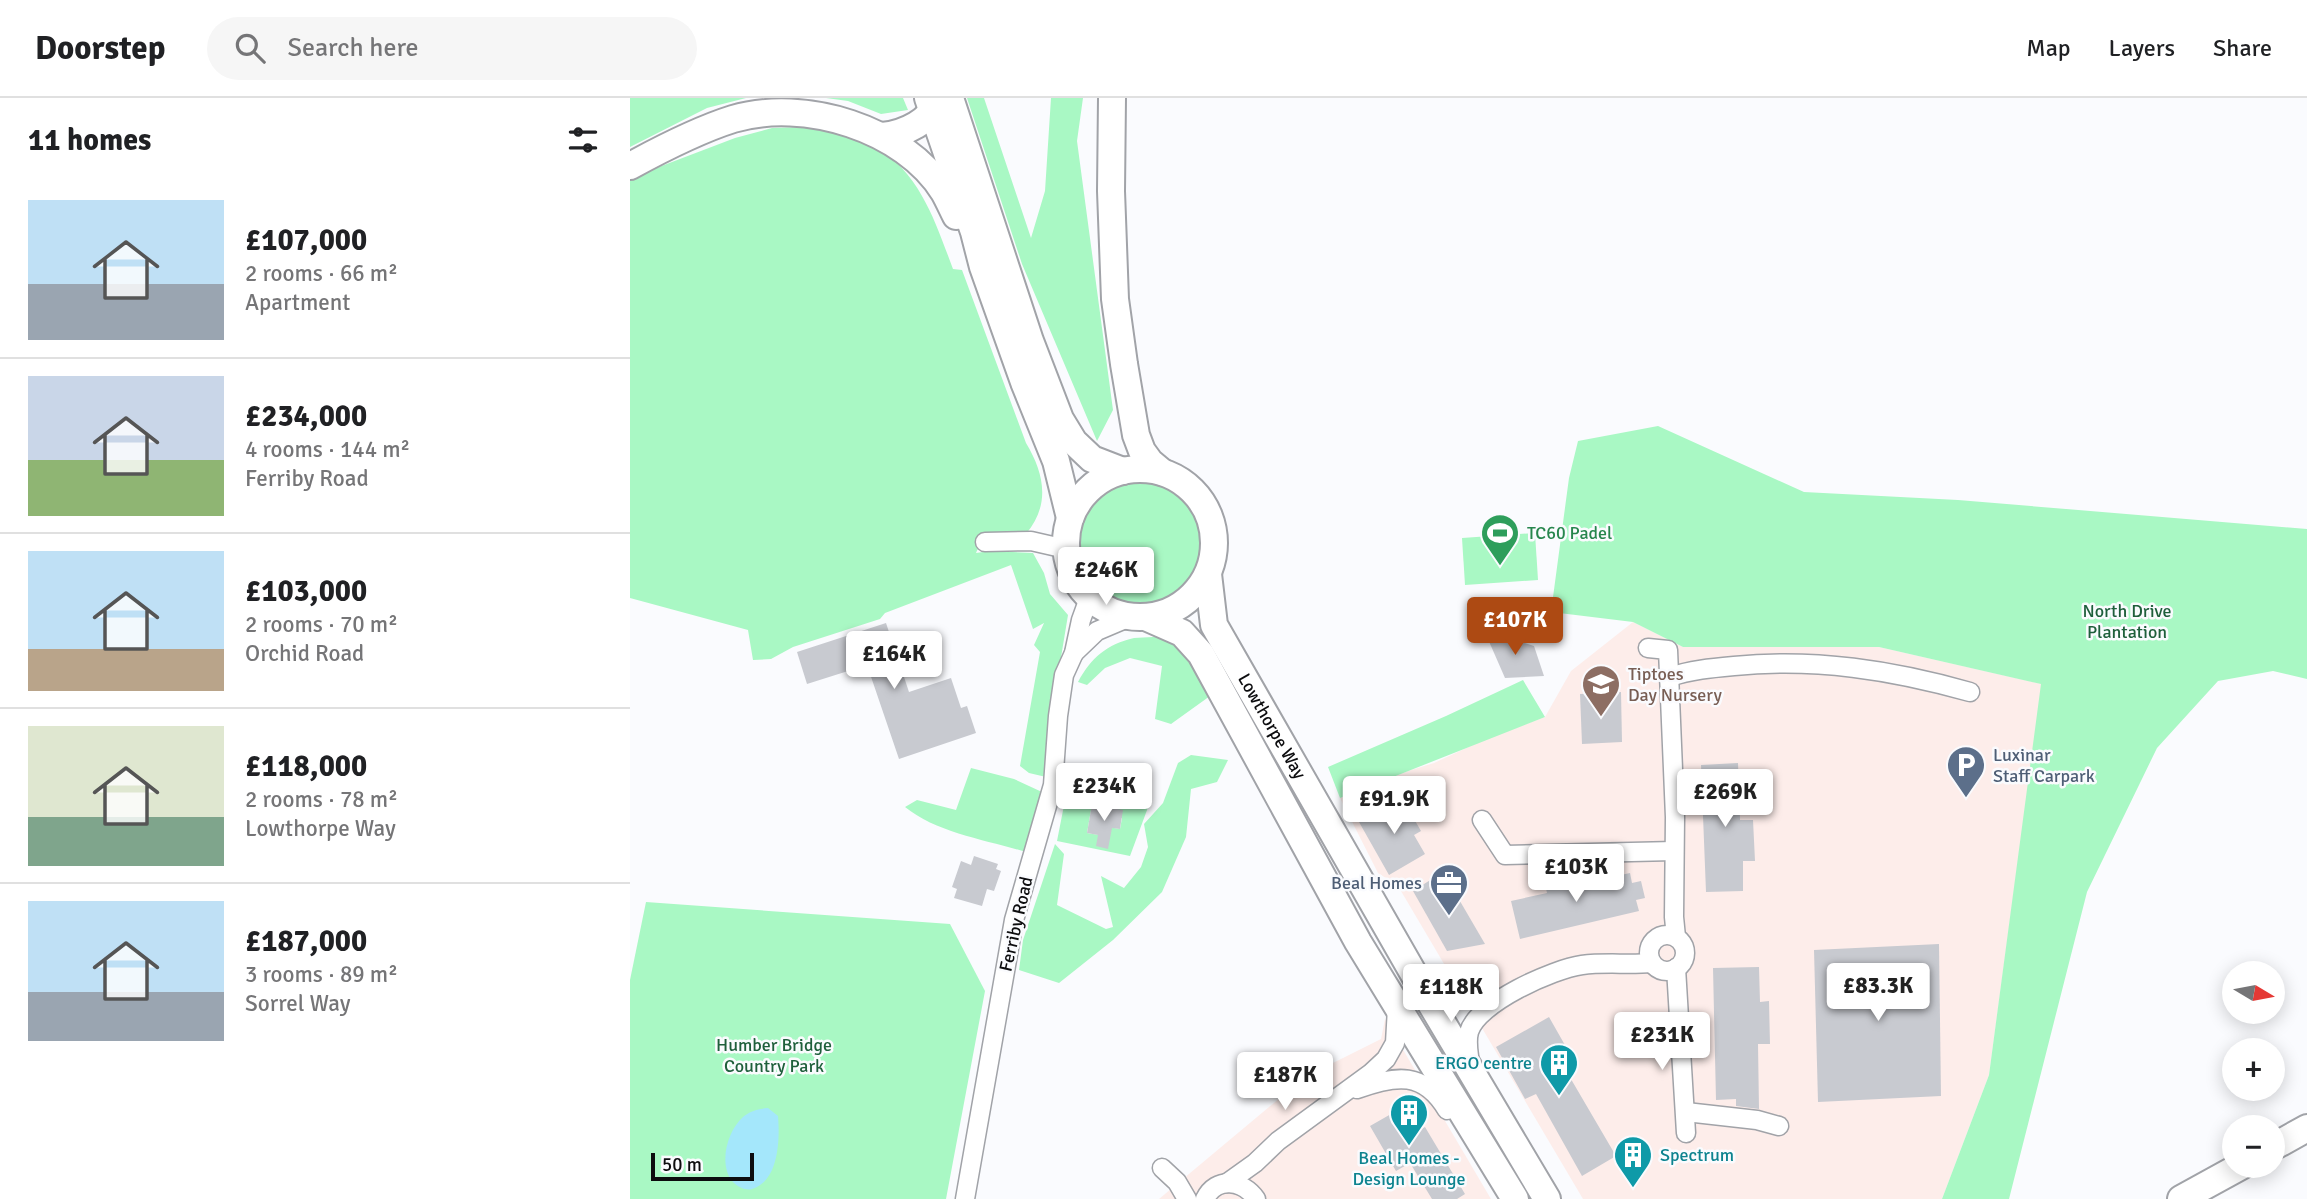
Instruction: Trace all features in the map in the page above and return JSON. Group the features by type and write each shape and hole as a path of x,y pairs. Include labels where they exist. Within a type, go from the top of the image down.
{"highway":[{"path":"1112,98 1111,191 1115,299 1136,435 1150,462 1191,489 1204,505 1212,525 1214,542 1208,574 1198,591 1184,604 1166,613 1139,617 1108,611 1089,598 1073,576 1066,549 1070,518 1078,502 1106,477 1143,469 1162,472"},
{"path":"937,101 1060,419 1074,442 1092,459 1124,471"},
{"path":"882,136 909,129 937,101"},
{"path":"937,101 983,267 1024,382 1056,461 1070,518"},
{"path":"630,166 734,118 764,112 797,111 844,120 882,136 918,163 943,190 983,267"},
{"name":"Lowthorpe Way","path":"1208,574 1214,625 1427,997 1547,1199"},
{"name":"Lowthorpe Way","path":"1139,617 1182,633 1201,654 1358,942 1515,1199"},
{"path":"2285,1140 2307,1128"},
{"path":"2181,1199 2222,1176"}],"street":[{"path":"985,542 1031,541 1066,549"},
{"name":"Ferriby Road","path":"965,1199 1014,920 1053,785 1064,675 1074,653 1089,598"},
{"path":"1074,653 1097,632 1139,617"},
{"path":"1648,648 1668,650 1676,876 1663,914 1663,954 1679,1011 1686,1133"},
{"path":"1670,677 1680,673 1740,665 1817,663 1886,671 1970,692"},
{"path":"1482,820 1505,855 1674,851"},
{"path":"1471,1071 1467,1045 1470,1030 1497,999 1541,978 1578,965 1630,965 1663,954"},
{"path":"1427,997 1497,999"},
{"path":"1216,1189 1255,1163 1278,1140 1386,1059 1395,1043 1397,1005"},
{"path":"1343,1093 1400,1078 1427,1084 1440,1098 1471,1149 1494,1166"},
{"path":"1686,1112 1757,1119 1779,1126"},
{"path":"1255,1163 1250,1187 1256,1198"},
{"path":"1162,1168 1177,1182 1187,1199"},
{"path":"1177,1182 1216,1189 1238,1184 1248,1189 1256,1198"}],"shaded area":[{"path":"1633,622 1683,647 1879,647 2042,684 1989,1075 1942,1199 1583,1199 1398,886 1378,873 1340,798 1545,717 1571,671"},
{"path":"1385,1019 1491,1199 1159,1199 1305,1077 1381,1039"}],"green space":[{"path":"630,98 746,98 707,108 630,147"},
{"path":"826,98 903,98 908,110 881,114 848,101"},
{"path":"967,98 984,98 1031,238 1045,191 1051,98 1083,98 1077,141 1113,410 1097,441 1022,264"},
{"path":"803,127 869,143 892,158 916,186 933,218 953,269 962,270 1037,466 1041,477 1042,500 1034,523 1026,534 984,534 976,553 1033,553 1044,573 1050,594 1068,615 1049,730 1046,777 1029,773 1020,766 1040,652 1034,645 1044,623 1033,629 1011,565 885,613 880,619 793,647 771,659 753,660 748,630 630,598 630,178 735,138 772,128"},
{"name":"North Drive Plantation","path":"1658,426 1804,492 1958,500 2307,529 2307,679 2273,671 2218,681 2157,748 2087,892 2009,1199 1942,1199 1989,1075 2041,684 1879,647 1683,647 1633,622 1551,612 1569,478 1578,441"},
{"path":"1138,479 1162,484 1182,498 1196,518 1201,542 1196,566 1182,586 1162,600 1138,605 1114,600 1094,586 1080,566 1075,542 1080,518 1094,498 1114,484"},
{"name":"TC60 Padel","path":"1535,533 1538,580 1465,585 1462,538"},
{"path":"1152,637 1171,641 1191,662 1210,696 1171,724 1155,719 1162,666 1130,658 1105,668 1087,685 1078,682 1088,666 1101,653 1134,638"},
{"path":"1523,680 1545,717 1340,798 1328,767"},
{"path":"1191,755 1228,760 1217,782 1191,789 1186,837 1162,892 1113,940 1059,983 1019,970 1023,940 1055,844 1064,854 1057,905 1106,929 1113,927 1101,876 1124,888 1141,867 1148,847 1144,824 1163,803 1178,763"},
{"path":"971,768 1014,779 1042,792 1026,852 947,830 905,807 917,800 956,810"},
{"path":"1068,785 1150,802 1130,856 1057,841","holes":["1092,804 1112,808 1110,816 1122,818 1120,829 1108,827 1099,835 1087,833"]},
{"name":"Humber Bridge Country Park","path":"646,902 950,924 985,991 946,1199 630,1199 630,980"}],"water":[{"path":"768,1108 778,1116 776,1158 768,1177 761,1185 745,1189 735,1184 728,1175 726,1148 737,1123 743,1117"}],"building":[{"path":"886,623 909,692 951,678 961,708 967,706 976,733 899,759 867,665 807,684 797,652"},
{"path":"1484,630 1534,646 1544,676 1505,678"},
{"name":"Tiptoes Day Nursery","path":"1621,692 1622,742 1582,744 1580,694"},
{"path":"1738,763 1740,820 1753,820 1755,861 1743,861 1743,891 1706,892 1701,765"},
{"path":"1402,798 1421,831 1414,835 1425,854 1389,875 1359,822"},
{"path":"1092,804 1123,810 1120,829 1112,828 1108,849 1096,846 1098,835 1087,833"},
{"path":"974,856 998,864 996,869 1001,871 994,891 987,889 982,906 954,898 957,889 952,887 961,861 971,865"},
{"name":"Beal Homes","path":"1443,872 1485,944 1447,951 1413,891"},
{"path":"1630,873 1632,883 1641,881 1645,898 1636,900 1639,911 1520,939 1511,901 1547,893 1545,884 1582,875 1584,883"},
{"path":"1939,944 1941,1096 1818,1102 1814,950"},
{"path":"1759,967 1760,1002 1769,1001 1770,1044 1758,1044 1759,1109 1736,1106 1736,1099 1716,1100 1713,968"},
{"name":"ERGO centre","path":"1549,1017 1578,1068 1568,1074 1616,1156 1582,1176 1536,1094 1525,1099 1496,1047"},
{"name":"Beal Homes - Design Lounge","path":"1391,1114 1407,1119 1417,1131 1425,1127 1465,1194 1457,1199 1432,1199 1410,1163 1396,1171 1370,1126"}],"place":[{"name":"TC60 Padel","path":"1500,567"},
{"name":"Tiptoes Day Nursery","path":"1601,718"},
{"name":"Luxinar Staff Carpark","path":"1966,799"},
{"name":"Beal Homes","path":"1449,917"},
{"name":"ERGO centre","path":"1559,1097"},
{"name":"Beal Homes - Design Lounge","path":"1409,1147"},
{"name":"Spectrum","path":"1633,1189"}]}
